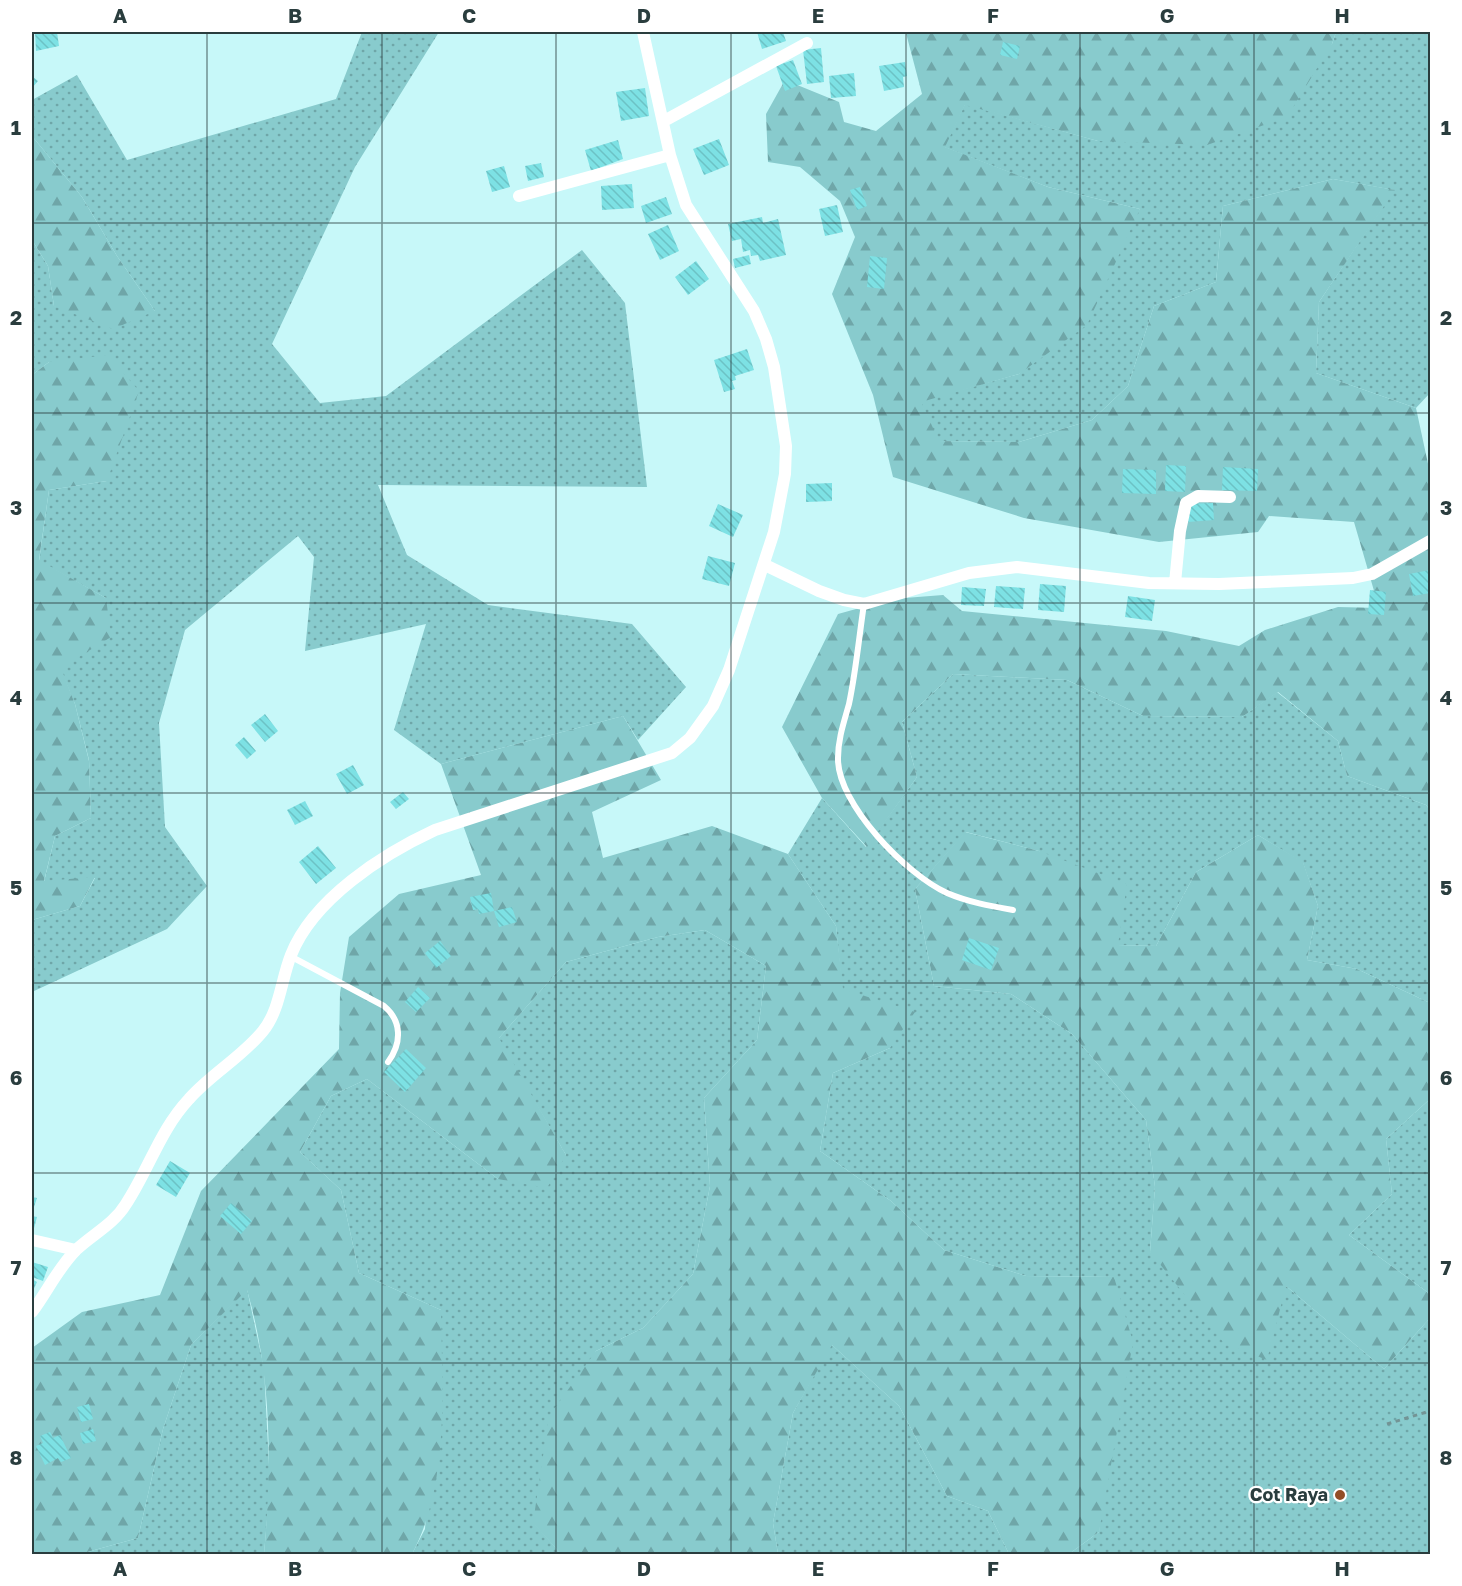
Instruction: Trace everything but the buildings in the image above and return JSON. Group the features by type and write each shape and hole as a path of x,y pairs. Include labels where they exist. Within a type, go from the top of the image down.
{"street":[{"path":"32,1312 54,1277 76,1250 105,1227 127,1204 169,1125 189,1098 264,1030 277,1003 290,956 311,922 338,893 371,866 404,844 474,815 672,753 690,738 713,706 729,670 765,565 780,506 786,446 774,367 766,339 754,311 686,205 670,155 643,32"},
{"path":"664,121 807,43"},
{"path":"519,196 670,155"},
{"path":"1174,583 1186,503 1193,497 1230,497"},
{"path":"765,565 819,591 864,604 969,573 1017,567 1149,583 1353,578 1372,574 1431,541"},
{"path":"32,1240 76,1250"}],"lane":[{"path":"864,604 849,703 840,733 838,760 845,786 866,820 887,846 924,880 946,892 977,904 1013,910"},
{"path":"290,956 393,1013 397,1020 398,1038 396,1051 388,1062"}],"path":[{"path":"1387,1424 1431,1411"}],"green space":[{"path":"362,32 439,32 355,167 272,344 320,403 386,396 582,250 625,303 647,487 378,485 407,555 488,605 632,624 686,687 638,740 623,716 441,764 394,730 426,624 305,651 314,557 298,536 185,630 159,723 165,827 207,886 167,929 32,992 32,920 80,906 95,878 44,882 55,836 91,818 89,760 75,704 60,668 106,598 39,561 49,490 107,481 49,362 32,375 32,240 48,266 54,306 155,311 117,256 82,197 32,136 32,100 77,75 127,160 336,99"},
{"path":"1336,32 1430,32 1430,393 1416,408 1316,373 1319,302 1394,190 1333,179 1223,206 1216,282 1154,306 1128,386 1092,420 1019,442 938,441 920,401 1019,374 1140,209 1048,187 944,147 965,104 1098,141 1332,44"},
{"path":"1336,32 1332,44 1287,117 1207,145 1098,141 965,105 945,147 1048,187 1140,209 1087,325 1019,374 921,402 939,441 1019,442 1092,420 1128,386 1154,306 1216,282 1223,206 1333,179 1395,190 1319,302 1316,373 1416,408 1430,473 1430,810 1426,805 1347,776 1338,741 1278,692 1242,717 1143,716 1067,680 953,674 902,722 917,777 867,847 822,798 782,727 838,614 892,599 943,595 962,611 1166,631 1239,646 1265,630 1338,607 1379,608 1354,522 1269,516 1258,532 1159,542 1024,518 893,477 873,395 832,294 855,237 840,201 800,167 768,162 766,114 785,80 839,102 844,122 876,131 922,94 906,33"},
{"path":"32,136 82,197 117,256 155,311 113,329 54,306 48,266 32,240"},
{"path":"108,355 139,391 107,481 49,490 39,560 106,598 111,637 61,668 75,704 89,761 91,818 55,836 44,881 95,877 80,906 32,920 32,375 49,362"},
{"path":"953,674 1067,680 1143,716 1242,717 1277,692 1338,741 1347,776 1426,805 1430,810 1430,1003 1357,969 1307,960 1318,906 1303,863 1258,835 1196,872 1156,946 1118,945 1039,851 966,832 915,889 934,986 1011,994 1072,1034 1146,1120 1155,1187 1150,1252 1286,1286 1384,1369 1430,1318 1430,1554 1069,1554 1099,1532 1114,1277 1026,1276 944,1250 891,1201 820,1151 833,1073 890,1048 842,989 836,926 788,854 822,798 866,847 917,777 902,722"},
{"path":"623,716 661,780 592,812 603,858 712,826 788,854 836,926 843,989 915,1012 890,1048 833,1073 820,1151 891,1201 944,1250 1026,1276 1114,1277 1133,1342 1099,1532 1069,1554 1009,1554 988,1511 947,1496 899,1406 832,1345 793,1413 773,1523 778,1554 561,1554 533,1523 549,1416 596,1351 643,1328 693,1274 710,1186 704,1098 757,1040 766,966 705,930 658,937 566,962 499,1038 566,1155 547,1188 498,1179 367,1079 331,1096 300,1152 341,1190 359,1273 441,1310 442,1403 438,1466 433,1497 412,1554 264,1554 269,1455 268,1421 261,1355 247,1290 191,1345 163,1429 138,1538 80,1554 32,1554 32,1348 82,1312 160,1295 201,1191 339,1049 340,993 349,937 399,894 481,875 441,764"},
{"path":"965,832 1039,851 1127,884 1118,945 1156,946 1196,872 1258,835 1303,862 1318,906 1307,960 1357,969 1430,1003 1430,1099 1386,1139 1392,1194 1349,1235 1430,1294 1430,1318 1384,1369 1286,1286 1267,1360 1224,1343 1150,1252 1155,1187 1146,1120 1072,1034 1011,994 934,986 915,889"},
{"path":"705,930 766,966 757,1040 704,1098 710,1186 693,1274 643,1328 596,1351 534,1523 561,1554 412,1554 425,1529 441,1310 359,1273 341,1190 300,1152 331,1096 367,1079 498,1179 566,1155 498,1039 566,962 658,937"},
{"path":"1430,1099 1430,1294 1349,1235 1392,1194 1386,1139"},
{"path":"247,1289 264,1368 270,1485 264,1554 80,1554 138,1538 163,1429 191,1345"},
{"path":"831,1344 899,1406 947,1496 988,1511 1009,1554 778,1554 773,1523 793,1413"}],"place":[{"name":"Cot Raya","path":"1340,1495"}]}
